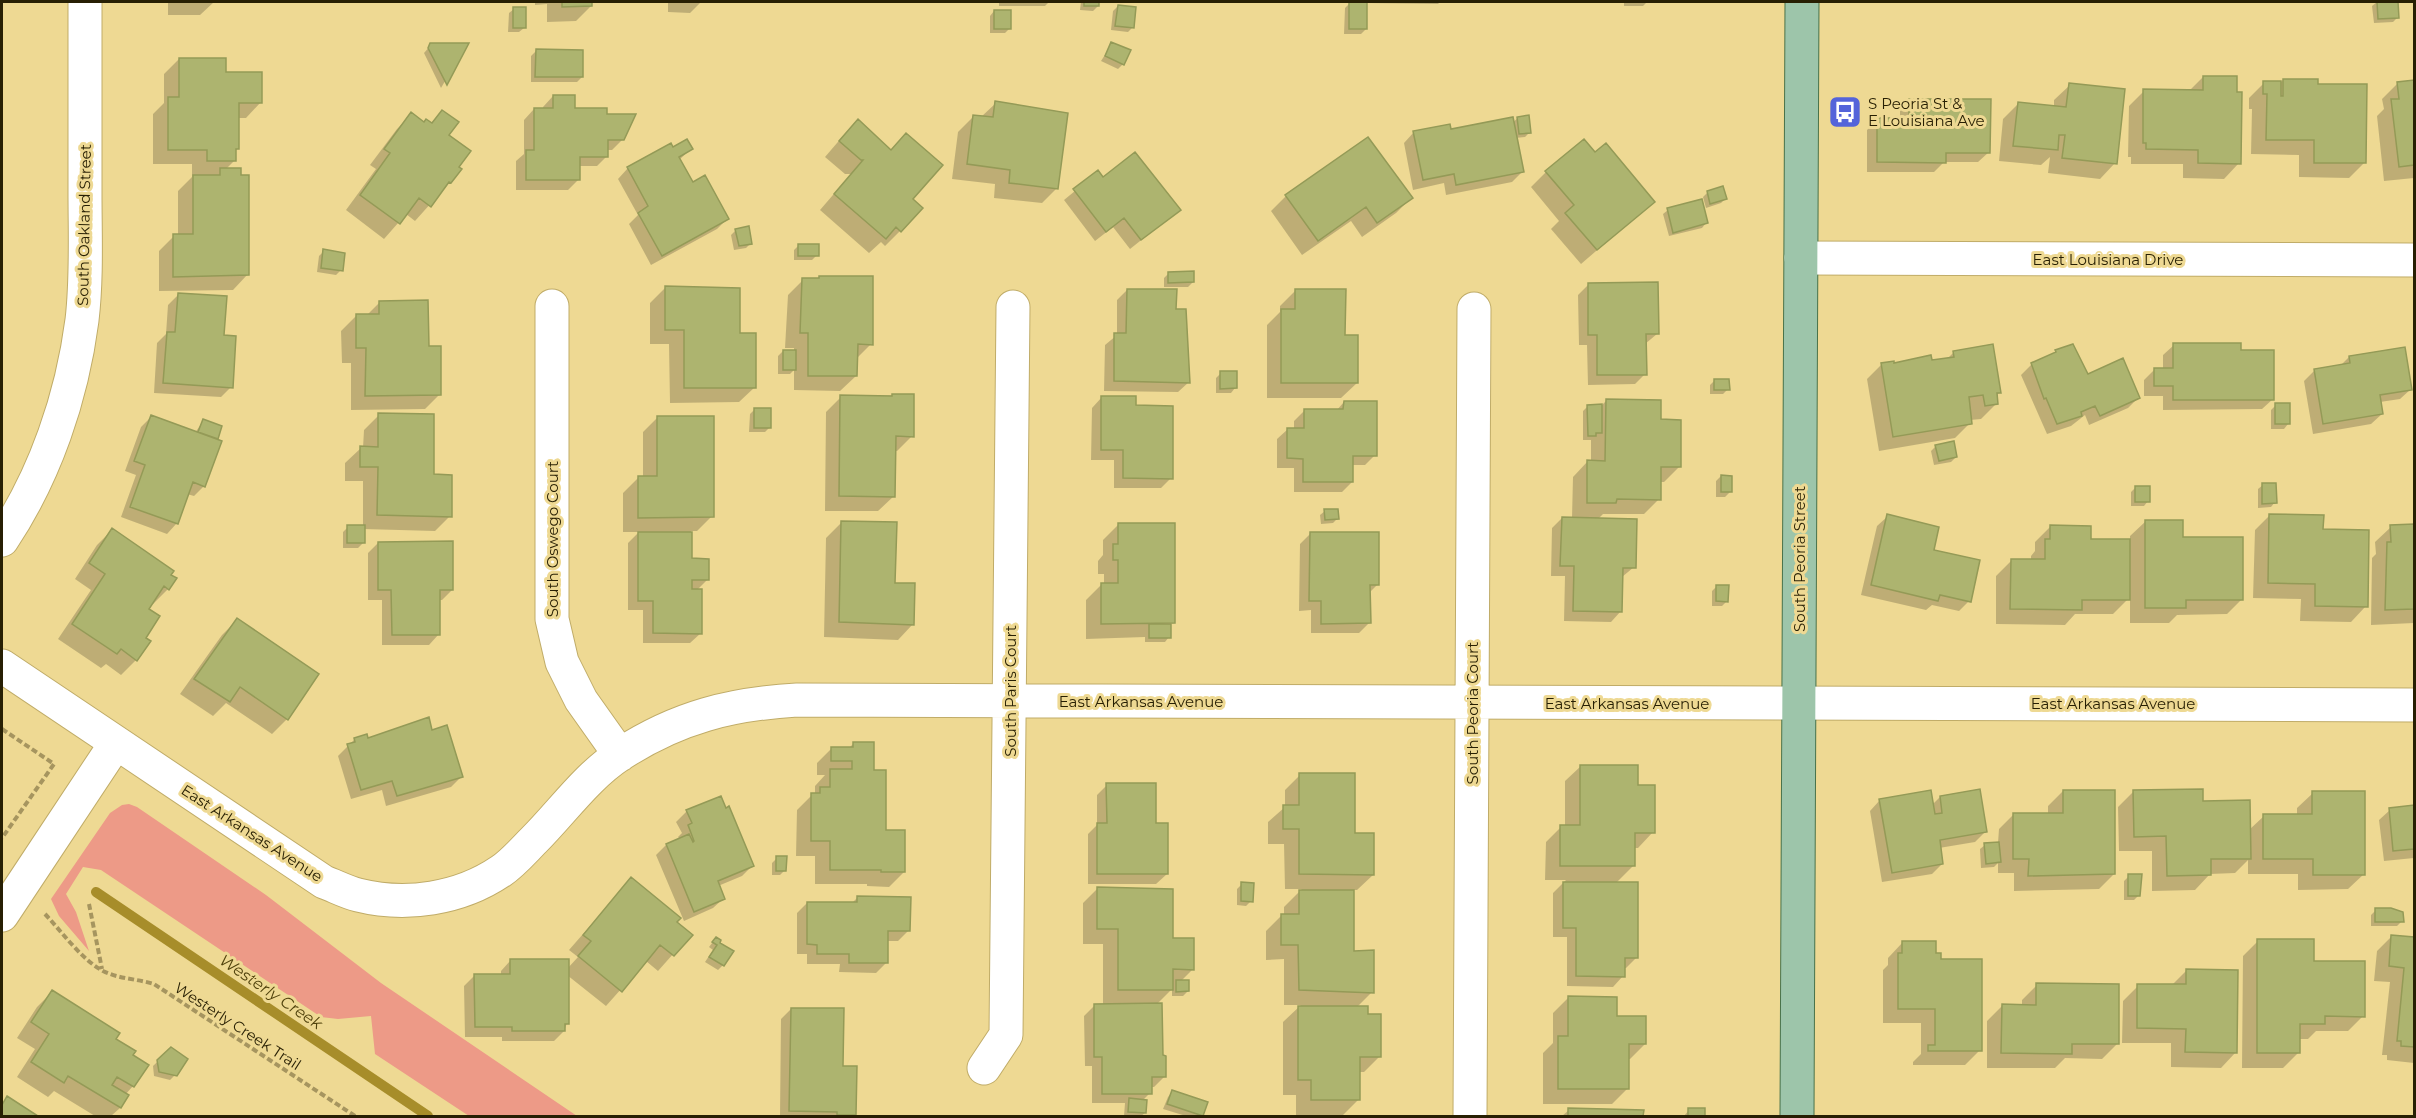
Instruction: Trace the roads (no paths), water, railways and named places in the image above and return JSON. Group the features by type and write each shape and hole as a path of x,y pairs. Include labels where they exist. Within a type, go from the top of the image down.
{"main road":[{"name":"South Peoria Street","path":"1797,1116 1802,2"}],"street":[{"name":"South Oakland Street","path":"2,540 37,477 57,426 72,373 82,319 85,264 85,2"},
{"name":"East Louisiana Drive","path":"1801,258 2415,260"},
{"name":"South Oswego Court","path":"552,306 552,619 562,662 581,700 620,755"},
{"name":"South Paris Court","path":"984,1068 1006,1035 1013,307"},
{"name":"South Peoria Court","path":"1470,1116 1474,309"},
{"name":"East Arkansas Avenue","path":"2,666 324,882 357,895 392,901 436,898 471,888 502,870 536,839 579,788 620,755 661,730 706,713 754,702 1011,700 2415,705"},
{"path":"2,915 116,743"}],"waterway":[{"name":"Westerly Creek","path":"96,892 428,1116"}],"place":[{"name":"S Peoria St & E Louisiana Ave","path":"1845,112"}]}
